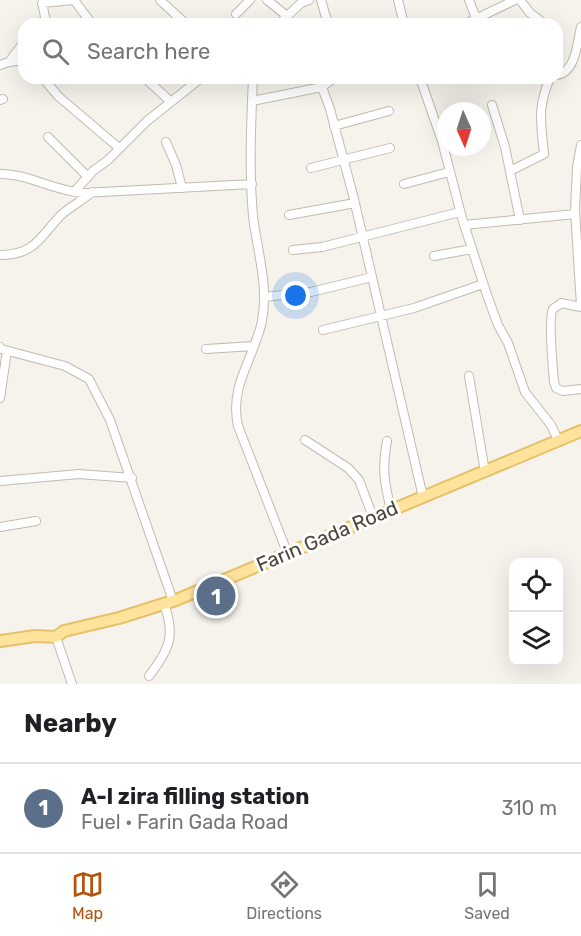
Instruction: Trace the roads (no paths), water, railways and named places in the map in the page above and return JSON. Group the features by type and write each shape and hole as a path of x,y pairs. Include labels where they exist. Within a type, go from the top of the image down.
{"main road":[{"name":"Farin Gada Road","path":"0,641 34,636 56,637 64,631 119,618 169,602 581,431"}],"street":[{"path":"45,18 42,3 74,0 88,18"},
{"path":"160,0 180,18"},
{"path":"236,14 250,0"},
{"path":"267,0 287,16 304,1"},
{"path":"321,0 326,18"},
{"path":"398,0 402,18"},
{"path":"469,0 476,18 514,0"},
{"path":"520,0 537,18"},
{"path":"563,73 571,67 581,27"},
{"path":"9,62 18,50"},
{"path":"0,65 18,61"},
{"path":"48,84 64,102 119,148"},
{"path":"152,84 171,102"},
{"path":"74,192 119,148 194,84"},
{"path":"253,84 252,184 264,297 262,320 238,385 235,411 238,426 287,552"},
{"path":"252,101 322,87 326,84"},
{"path":"422,84 434,114 464,225 498,325 508,344 525,392 551,425 558,440"},
{"path":"510,171 544,154 540,110 548,84"},
{"path":"322,87 355,203 423,497"},
{"path":"492,105 505,147 520,220"},
{"path":"334,126 389,111"},
{"path":"48,137 88,177"},
{"path":"166,142 176,165 182,188"},
{"path":"581,145 577,217 581,306 561,303 554,308 551,314 556,388 563,391 581,389"},
{"path":"311,168 390,148"},
{"path":"404,184 449,172"},
{"path":"0,174 27,177 74,192 252,184"},
{"path":"0,255 25,252 38,242 62,215 92,192"},
{"path":"289,215 355,203"},
{"path":"293,250 322,247 460,212"},
{"path":"464,225 577,217"},
{"path":"434,256 472,249"},
{"path":"264,297 311,291 372,277"},
{"path":"323,330 381,317 483,284"},
{"path":"206,349 254,346"},
{"path":"0,398 4,349 65,366 89,379 110,420 132,478 169,602 171,640 160,662 149,676"},
{"path":"469,376 485,472"},
{"path":"305,440 348,468 359,480 373,517"},
{"path":"387,441 383,463 384,483 391,509"},
{"path":"0,481 79,474 132,478"},
{"path":"0,527 36,521"},
{"path":"56,637 72,684"}],"place":[{"name":"A-l zira filling station","path":"216,596"}]}
